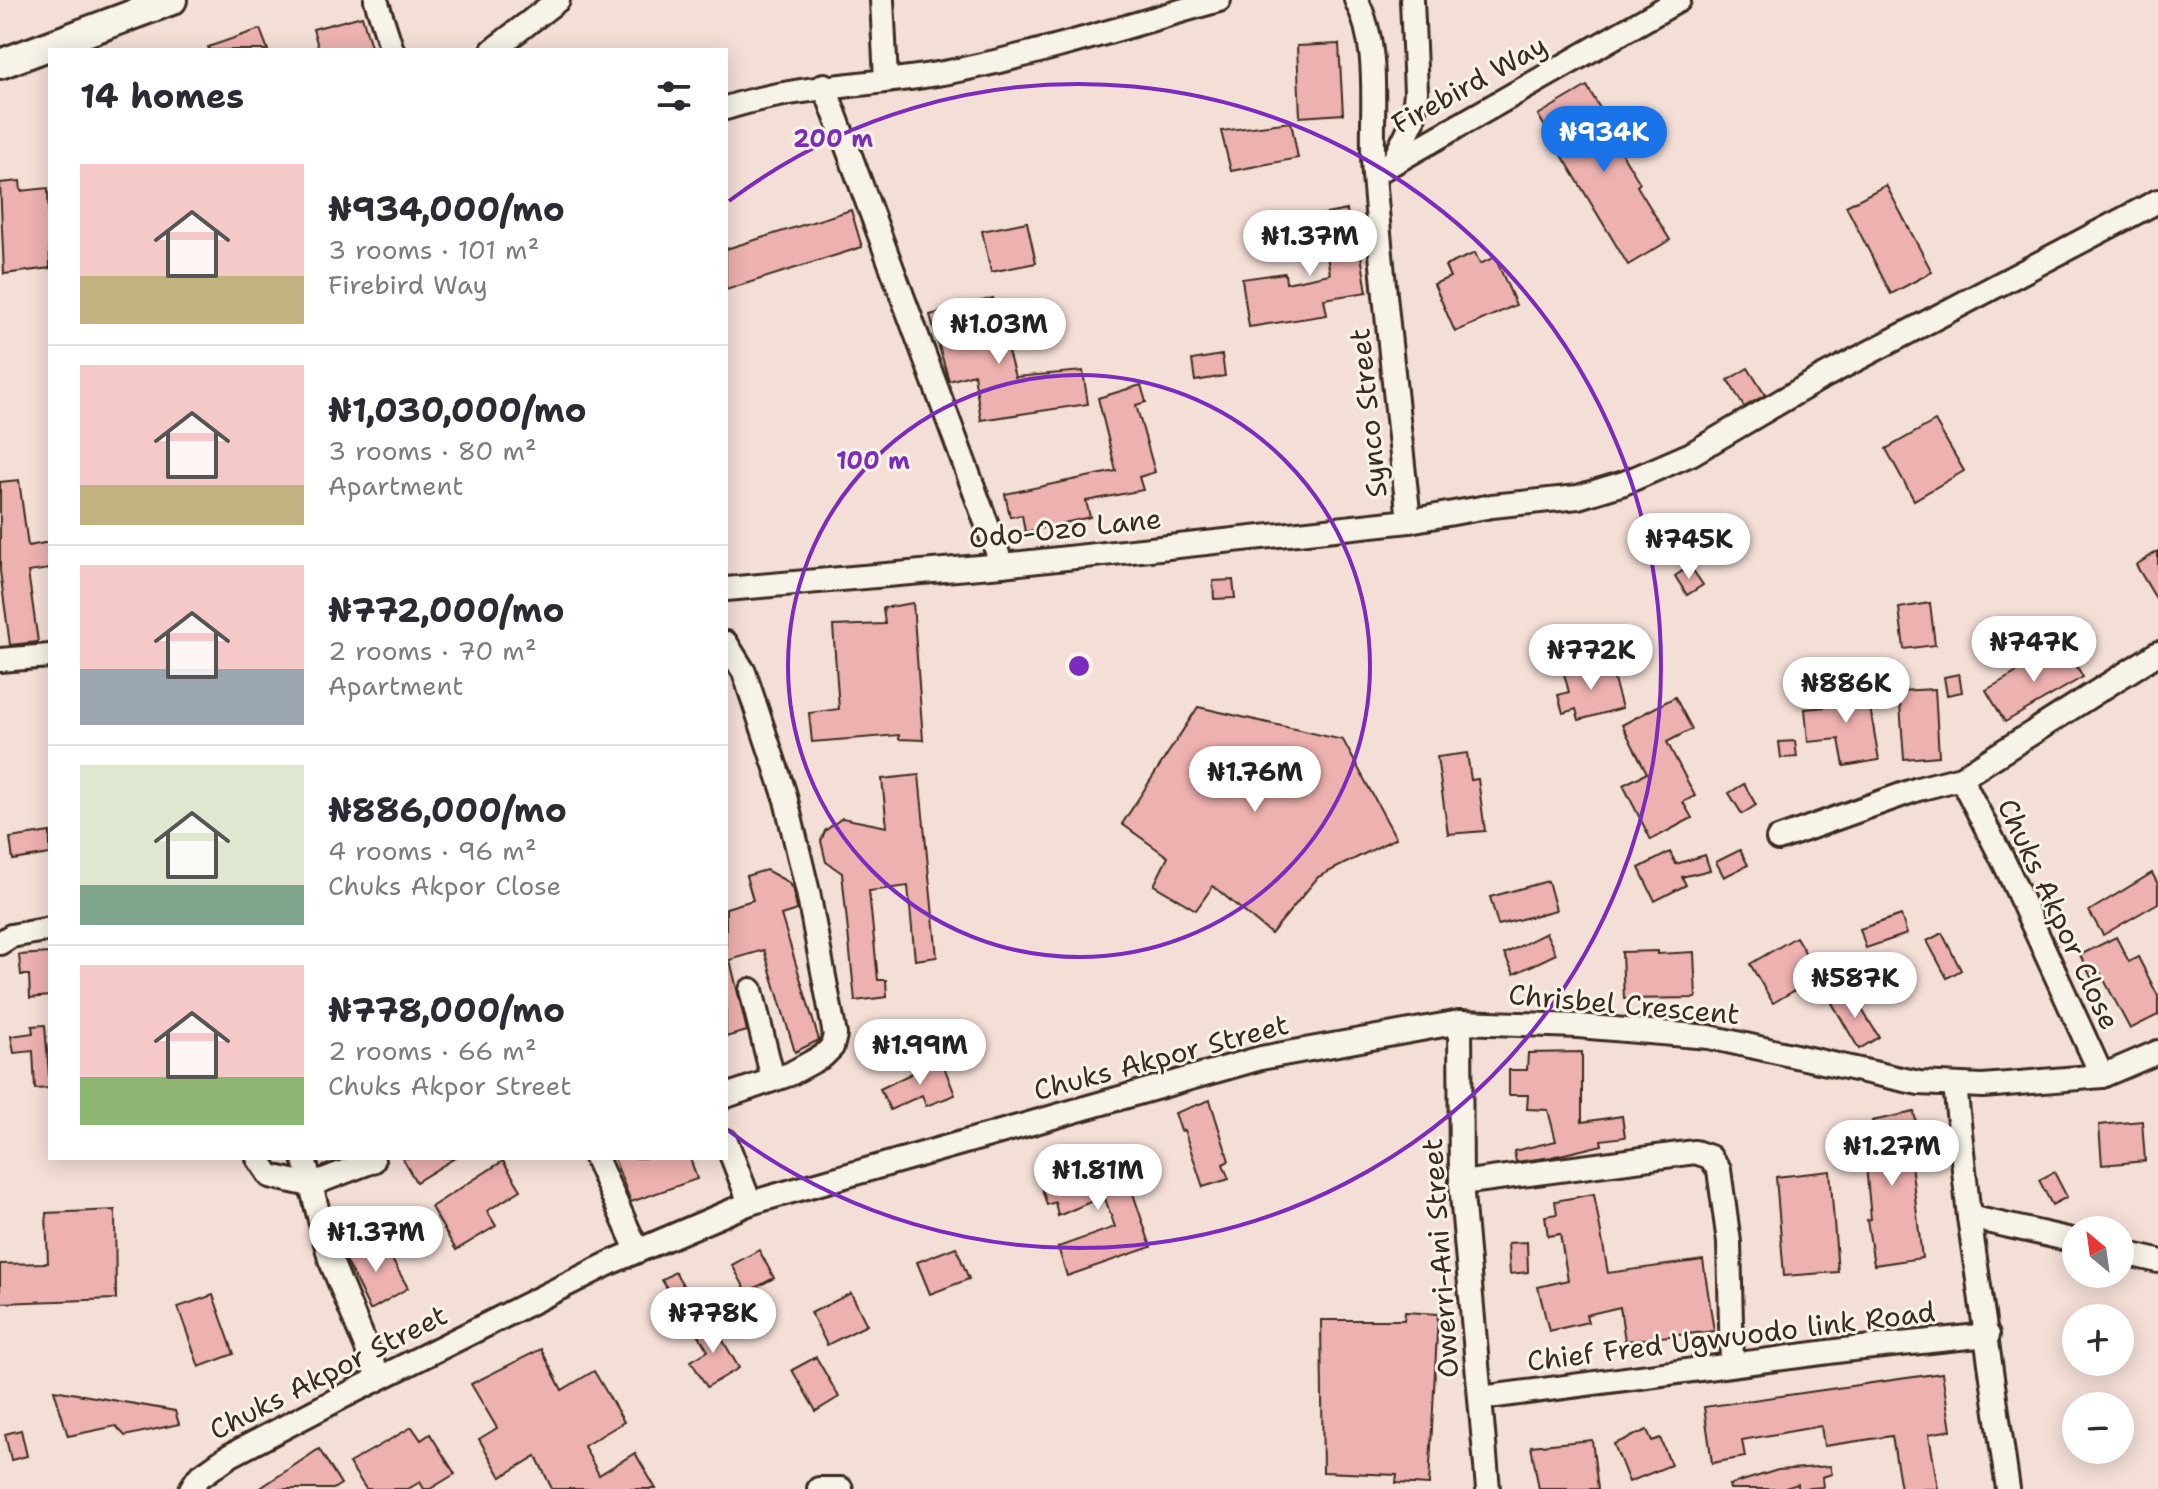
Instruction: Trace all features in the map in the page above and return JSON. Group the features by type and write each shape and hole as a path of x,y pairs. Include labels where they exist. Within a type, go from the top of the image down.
{"street":[{"path":"0,64 172,0"},
{"path":"376,0 391,48"},
{"path":"496,48 558,0"},
{"path":"882,0 886,80"},
{"path":"728,107 824,85 886,80 981,65 1219,0"},
{"path":"1394,160 1413,121 1416,92 1412,0"},
{"name":"Firebird Way","path":"1374,174 1679,0"},
{"name":"Synco Street","path":"1360,6 1371,52 1374,174 1409,521"},
{"path":"824,85 1002,565"},
{"name":"Odo-Ozo Lane","path":"728,589 1002,565 1409,521 1492,506 1578,497 1624,483 1691,454 1833,371 2158,201"},
{"path":"728,646 744,672 784,792 808,892 835,1035 832,1047 823,1056 728,1095"},
{"path":"1778,839 1918,789 1961,778 2158,653"},
{"path":"0,660 48,656"},
{"name":"Chuks Akpor Close","path":"1961,778 2005,864 2102,1076"},
{"path":"0,943 11,936 48,929"},
{"path":"751,990 773,1079"},
{"name":"Chrisbel Crescent","path":"1460,1022 1578,1026 1709,1037 1919,1083 1955,1085 2017,1085 2102,1076 2158,1052"},
{"name":"Owerri-Ani Street","path":"1460,1022 1461,1183 1488,1489"},
{"name":"Chuks Akpor Street","path":"191,1489 198,1478 229,1456 379,1378 637,1250 750,1203 1247,1062 1460,1022"},
{"path":"1955,1085 1969,1217 2008,1489"},
{"path":"728,1146 750,1203"},
{"path":"1461,1183 1695,1152 1710,1157 1719,1170 1729,1242 1732,1364"},
{"path":"259,1160 270,1176 310,1185 373,1161"},
{"path":"304,1160 330,1259 379,1378"},
{"path":"597,1160 637,1250"},
{"path":"1969,1217 2062,1238"},
{"path":"2134,1255 2158,1261"},
{"name":"Chief Fred Ugwuodo link Road","path":"1481,1398 1732,1364 1988,1335"},
{"path":"819,1489 839,1489"}],"building":[{"path":"362,16 371,48 318,48 313,29"},
{"path":"260,29 267,48 208,48"},
{"path":"1339,44 1343,114 1300,117 1297,46"},
{"path":"1587,86 1609,124 1605,126 1640,183 1637,186 1670,240 1628,265 1538,115"},
{"path":"1291,122 1298,158 1231,171 1221,131"},
{"path":"20,181 21,191 48,188 48,268 4,274 0,183"},
{"path":"1886,185 1932,272 1891,294 1846,206"},
{"path":"851,210 862,247 728,289 728,248"},
{"path":"1347,210 1351,238 1358,237 1367,292 1324,299 1327,315 1249,327 1242,279 1285,273 1286,283 1330,274 1324,237 1306,244 1299,225 1321,218 1321,215"},
{"path":"1027,222 1036,263 991,272 982,231"},
{"path":"1475,253 1480,264 1495,257 1516,305 1455,332 1434,284 1450,277 1445,266"},
{"path":"993,298 1015,377 1083,371 1088,404 981,420 974,374 949,381 930,315"},
{"path":"1222,355 1225,376 1195,381 1192,360"},
{"path":"1748,368 1765,395 1744,407 1728,380"},
{"path":"1141,385 1146,402 1136,405 1155,472 1139,477 1143,490 1086,501 1090,517 1025,532 1022,515 1010,517 1005,494 1116,471 1098,398"},
{"path":"1935,421 1964,471 1914,500 1886,449"},
{"path":"19,480 28,546 48,542 48,569 28,572 38,642 10,645 0,571 0,482"},
{"path":"2158,551 2158,602 2136,565"},
{"path":"1690,566 1703,585 1687,595 1675,576"},
{"path":"1233,580 1235,598 1214,599 1213,581"},
{"path":"913,603 923,740 899,739 899,735 812,742 809,713 839,709 833,626 885,624 883,608"},
{"path":"1930,603 1935,645 1904,649 1899,608"},
{"path":"2064,645 2083,677 2005,722 1986,690"},
{"path":"1609,662 1622,708 1579,720 1576,709 1563,713 1558,695 1569,692 1564,674"},
{"path":"1959,674 1962,692 1947,695 1944,677"},
{"path":"1866,684 1879,760 1844,766 1839,739 1808,742 1805,709 1834,706 1831,690"},
{"path":"1935,689 1939,756 1904,759 1899,691"},
{"path":"1675,697 1692,729 1667,742 1695,796 1683,802 1692,818 1651,840 1623,785 1647,773 1622,725"},
{"path":"1198,707 1343,740 1396,838 1318,877 1271,934 1213,886 1196,910 1154,885 1168,857 1122,824"},
{"path":"1795,741 1797,757 1781,758 1779,742"},
{"path":"1467,753 1471,780 1478,779 1485,831 1448,834 1437,757"},
{"path":"919,775 937,957 915,960 908,886 869,891 878,980 886,980 887,997 855,1001 842,873 826,862 821,841 825,831 842,818 887,827 882,779"},
{"path":"1744,784 1756,805 1742,814 1729,793"},
{"path":"48,832 48,854 13,860 10,838"},
{"path":"1740,850 1748,865 1724,877 1716,862"},
{"path":"1670,852 1676,864 1705,855 1710,870 1682,877 1686,885 1655,901 1639,868"},
{"path":"766,870 788,882 794,892 797,910 781,915 819,1040 795,1052 764,950 730,960 747,1031 728,1036 728,907 753,900 746,876"},
{"path":"2152,873 2158,884 2158,903 2103,935 2089,911"},
{"path":"1548,881 1556,910 1498,925 1490,897"},
{"path":"1901,915 1907,934 1866,948 1860,929"},
{"path":"1546,933 1556,954 1514,974 1504,954"},
{"path":"1942,933 1961,970 1947,978 1927,941"},
{"path":"1796,937 1819,976 1773,1003 1750,964"},
{"path":"2116,937 2129,962 2138,957 2158,996 2158,1015 2130,1029 2100,972 2091,977 2080,955"},
{"path":"1658,951 1658,954 1694,952 1696,998 1624,999 1622,952"},
{"path":"48,953 48,996 30,998 29,975 21,975 19,955"},
{"path":"1851,992 1879,1037 1859,1049 1832,1003"},
{"path":"45,1025 48,1088 35,1089 33,1051 14,1053 11,1036 33,1033 32,1026"},
{"path":"1582,1052 1582,1122 1622,1116 1625,1137 1601,1140 1602,1145 1552,1157 1516,1162 1514,1151 1556,1141 1548,1110 1527,1109 1528,1095 1509,1095 1509,1070 1527,1070 1528,1053"},
{"path":"941,1059 955,1095 926,1106 922,1095 890,1110 880,1089"},
{"path":"1210,1100 1229,1161 1223,1164 1229,1179 1203,1187 1184,1130 1181,1131 1175,1113"},
{"path":"1914,1112 1922,1151 1910,1154 1922,1258 1874,1265 1867,1220 1871,1219 1866,1166 1858,1131 1874,1127 1872,1121"},
{"path":"2142,1121 2145,1161 2102,1165 2099,1125"},
{"path":"1119,1152 1151,1247 1067,1276 1058,1247 1115,1227 1104,1196 1058,1216 1055,1202 1047,1205 1039,1179"},
{"path":"403,1160 452,1160 416,1182"},
{"path":"615,1160 691,1160 697,1179 631,1202"},
{"path":"503,1161 521,1190 487,1211 496,1226 456,1250 431,1207"},
{"path":"1830,1171 1838,1272 1784,1276 1776,1177"},
{"path":"2054,1172 2067,1197 2052,1205 2039,1180"},
{"path":"1594,1194 1608,1273 1703,1260 1714,1331 1625,1341 1620,1307 1586,1315 1588,1322 1549,1331 1538,1287 1568,1280 1560,1234 1548,1236 1545,1216 1557,1214 1555,1201"},
{"path":"115,1210 116,1299 0,1303 0,1264 48,1263 46,1213"},
{"path":"380,1238 408,1288 370,1310 345,1258"},
{"path":"1527,1242 1528,1272 1510,1274 1508,1243"},
{"path":"956,1247 969,1279 930,1294 917,1262"},
{"path":"759,1250 774,1278 747,1292 732,1265"},
{"path":"675,1272 683,1285 670,1293 662,1280"},
{"path":"851,1293 867,1325 827,1345 811,1313"},
{"path":"213,1295 234,1354 199,1367 178,1307"},
{"path":"1405,1312 1438,1314 1429,1485 1396,1483 1397,1475 1323,1472 1321,1320 1404,1320"},
{"path":"709,1317 739,1368 707,1387 691,1361 708,1351 693,1326"},
{"path":"541,1349 562,1390 594,1371 624,1422 584,1446 599,1475 635,1453 656,1489 552,1489 536,1456 501,1477 479,1439 497,1428 471,1384"},
{"path":"816,1357 839,1397 816,1411 792,1370"},
{"path":"1942,1373 1951,1430 1929,1434 1938,1489 1901,1489 1892,1436 1824,1446 1821,1426 1742,1440 1745,1457 1712,1463 1704,1407"},
{"path":"54,1390 175,1411 179,1424 125,1436 116,1426 68,1436"},
{"path":"412,1427 421,1440 430,1434 455,1474 430,1489 424,1489 420,1482 408,1489 366,1489 349,1463"},
{"path":"21,1430 27,1456 11,1460 5,1434"},
{"path":"1647,1430 1652,1441 1660,1438 1671,1465 1629,1482 1614,1444"},
{"path":"1592,1440 1598,1489 1539,1489 1531,1446"},
{"path":"319,1449 341,1484 333,1489 259,1489"},
{"path":"1830,1466 1832,1474 1822,1477 1823,1487 1798,1489 1798,1484 1782,1489 1730,1489 1729,1485 1778,1470"}]}
